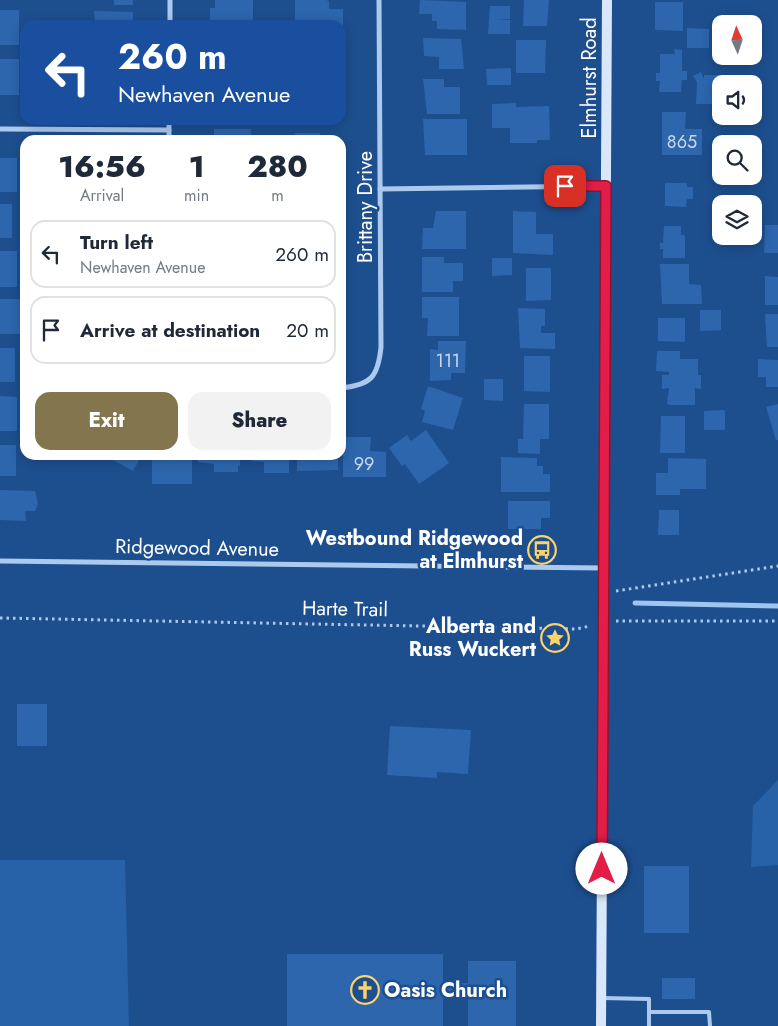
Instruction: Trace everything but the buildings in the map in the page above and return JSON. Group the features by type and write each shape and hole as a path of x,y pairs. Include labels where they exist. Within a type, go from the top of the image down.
{"street":[{"path":"170,0 170,20"},
{"name":"Brittany Drive","path":"346,388 355,387 372,378 379,368 381,347 379,0"},
{"name":"Elmhurst Road","path":"602,1026 602,624 607,0"},
{"path":"169,125 169,135"},
{"path":"0,129 169,130"},
{"path":"380,189 606,186"},
{"name":"Ridgewood Avenue","path":"0,561 603,568"}],"lane":[{"path":"602,998 649,998 649,1026"},
{"path":"649,1012 709,1012 710,1026"}],"path":[{"path":"603,594 778,566"},
{"name":"Harte Trail","path":"0,618 576,629 628,620 778,621"}],"shaded area":[{"path":"778,780 778,865 751,867 753,806"},
{"path":"0,860 125,860 129,1026 0,1026"}],"waterway":[{"path":"635,603 778,606"}],"place":[{"name":"Westbound Ridgewood at Elmhurst","path":"542,550"},
{"name":"Alberta and Russ Wuckert","path":"555,638"},
{"name":"Oasis Church","path":"365,990"}],"route":[{"path":"565,186 606,186 602,869"}]}
